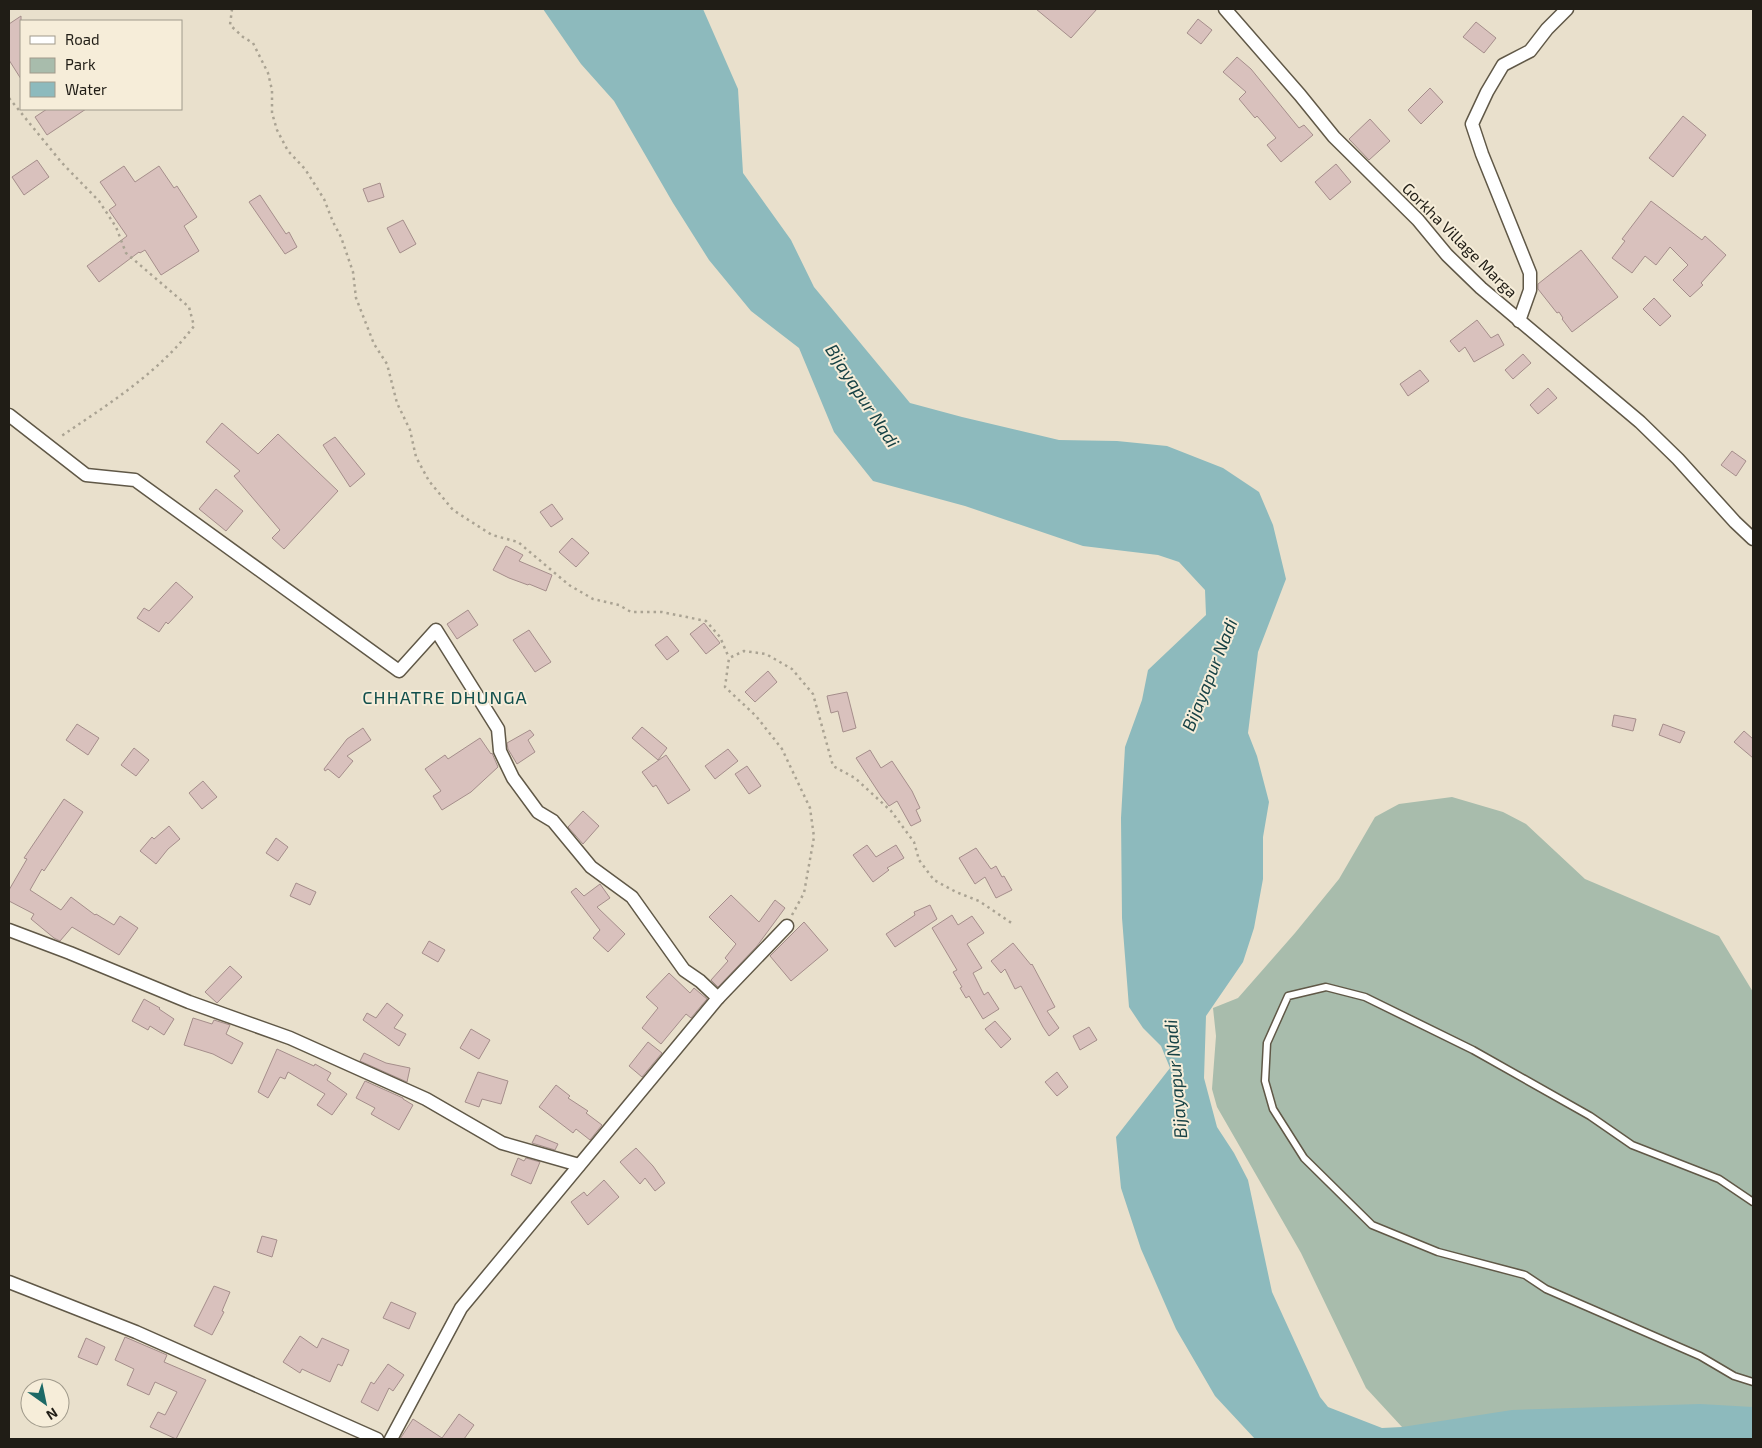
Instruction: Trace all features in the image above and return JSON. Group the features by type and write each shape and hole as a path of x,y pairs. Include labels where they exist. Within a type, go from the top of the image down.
{"street":[{"name":"Gorkha Village Marga","path":"1225,9 1300,94 1334,137 1418,220 1447,255 1480,288 1640,422 1678,459 1735,522 1753,539"},
{"path":"1519,321 1530,290 1530,272 1482,154 1472,124 1487,92 1503,65 1530,51 1547,29 1567,9"},
{"path":"9,415 86,475 135,480 400,671 436,630 498,729 500,751 506,764 513,778 538,812 553,821 591,867 632,897 684,970 700,981 718,998"},
{"path":"391,1439 461,1308 718,998 786,926"},
{"path":"9,930 189,1002 290,1038 426,1099 502,1142 579,1165"},
{"path":"9,1282 136,1332 377,1439"}],"lane":[{"path":"1753,1202 1718,1179 1632,1145 1590,1116 1472,1050 1365,997 1326,987 1288,996 1266,1043 1265,1081 1273,1109 1304,1158 1372,1225 1438,1252 1525,1275 1546,1289 1700,1356 1734,1376 1753,1382"}],"path":[{"path":"232,9 230,25 253,43 268,73 272,90 272,113 277,130 288,150 305,168 324,199 341,237 353,272 356,298 374,344 387,364 397,403 410,430 416,457 429,481 453,510 492,535 518,542 569,585 593,599 619,604 630,612 662,612 706,621 720,637 729,658 725,687 756,716 782,749 810,808 814,837 804,894 786,926"},
{"path":"9,98 62,163 99,201 116,227 126,253 189,307 194,326 181,344 126,392 48,445"},
{"path":"729,658 744,652 766,654 792,669 813,694 834,766 855,778 891,811 914,842 919,860 934,880 956,892 979,901 1013,924"}],"green space":[{"path":"1452,797 1503,812 1526,824 1585,879 1719,936 1753,992 1753,1439 1404,1439 1402,1427 1366,1388 1301,1253 1217,1107 1212,1089 1216,1036 1213,1008 1238,998 1295,933 1339,879 1375,817 1399,804"}],"water":[{"name":"Bijayapur Nadi","path":"543,9 703,9 738,89 743,173 791,240 814,287 910,403 1059,440 1117,441 1167,446 1223,468 1259,492 1273,525 1286,579 1258,652 1248,733 1257,756 1269,802 1263,837 1263,879 1254,928 1243,962 1206,1016 1204,1078 1217,1127 1234,1153 1248,1180 1272,1292 1320,1397 1328,1407 1382,1428 1402,1427 1512,1410 1700,1404 1753,1407 1753,1439 1255,1439 1215,1396 1176,1329 1141,1249 1121,1188 1116,1137 1170,1068 1161,1046 1143,1028 1129,1007 1122,918 1121,818 1125,747 1142,700 1148,670 1206,615 1205,590 1179,562 1158,555 1083,546 965,506 873,481 834,432 799,348 751,311 709,260 673,203 614,101 581,64"}],"building":[{"path":"1036,9 1097,9 1071,38"},
{"path":"21,16 20,77 9,60 9,24"},
{"path":"1198,19 1212,30 1201,44 1187,33"},
{"path":"1476,22 1496,38 1484,53 1463,37"},
{"path":"1237,57 1251,69 1299,128 1304,125 1313,135 1281,162 1267,145 1276,138 1239,99 1246,92 1223,72"},
{"path":"1430,88 1443,102 1421,124 1408,110"},
{"path":"46,110 84,110 47,135 35,117"},
{"path":"1683,116 1706,135 1673,177 1649,158"},
{"path":"1370,119 1390,141 1369,160 1349,139"},
{"path":"37,160 49,177 24,195 12,177"},
{"path":"1336,164 1351,182 1330,200 1315,182"},
{"path":"124,166 135,182 159,166 174,188 177,186 197,217 184,226 199,251 161,275 145,250 139,252 99,282 87,266 127,236 109,210 116,205 100,182"},
{"path":"380,183 384,197 368,202 363,189"},
{"path":"260,195 286,234 289,232 297,247 285,254 249,202"},
{"path":"1651,201 1702,240 1705,236 1726,255 1701,283 1703,285 1690,297 1673,280 1688,265 1670,247 1656,265 1645,256 1632,273 1612,258 1625,241 1622,239"},
{"path":"403,220 416,244 400,253 387,228"},
{"path":"1581,250 1618,297 1572,332 1559,312 1557,313 1538,289 1538,284"},
{"path":"1654,298 1671,316 1660,326 1643,309"},
{"path":"1477,320 1491,338 1498,334 1504,345 1474,362 1465,347 1459,352 1450,341"},
{"path":"1523,354 1531,363 1513,379 1505,370"},
{"path":"1420,370 1429,381 1408,396 1400,384"},
{"path":"1548,388 1557,398 1538,414 1530,405"},
{"path":"222,423 258,454 278,434 338,491 284,549 272,538 280,530 234,476 240,471 206,442"},
{"path":"335,437 365,474 350,487 323,445"},
{"path":"1732,451 1746,461 1736,476 1721,465"},
{"path":"216,489 243,511 226,531 199,509"},
{"path":"552,504 563,519 551,527 540,512"},
{"path":"572,538 589,553 576,567 559,552"},
{"path":"506,546 523,555 519,561 552,575 546,591 509,578 493,570"},
{"path":"176,582 193,597 168,624 166,622 159,632 137,618 144,608 149,611"},
{"path":"468,610 478,625 457,639 447,624"},
{"path":"704,623 720,643 706,654 690,634"},
{"path":"529,630 551,662 535,672 513,640"},
{"path":"667,636 679,651 667,660 655,645"},
{"path":"768,671 777,682 755,702 745,692"},
{"path":"847,692 856,728 843,732 838,711 831,713 827,696"},
{"path":"1614,715 1636,719 1633,731 1612,726"},
{"path":"77,724 99,738 88,755 66,740"},
{"path":"1663,724 1685,732 1680,743 1659,735"},
{"path":"642,727 667,748 658,760 632,738"},
{"path":"363,728 371,740 347,756 353,761 339,778 328,769 325,771 324,769 347,739"},
{"path":"530,730 534,735 528,740 535,752 517,764 508,749 507,743"},
{"path":"1744,731 1753,739 1753,758 1734,742"},
{"path":"480,738 492,753 498,767 471,792 442,810 433,796 441,791 425,769 445,755 448,759"},
{"path":"134,748 149,760 136,776 121,765"},
{"path":"728,749 738,761 715,779 705,766"},
{"path":"870,750 881,768 892,761 912,791 920,808 916,810 921,821 911,826 897,801 889,806 881,796 856,758"},
{"path":"666,755 690,790 668,804 656,785 653,787 642,772"},
{"path":"747,766 761,786 749,794 735,774"},
{"path":"203,781 217,797 202,809 189,793"},
{"path":"64,799 83,812 44,871 42,869 30,890 61,910 71,897 95,915 114,925 120,916 138,928 119,955 72,927 60,941 31,919 34,914 9,901 9,890 27,859 24,858"},
{"path":"583,811 599,826 583,844 568,827"},
{"path":"169,826 180,839 168,849 156,864 140,851 152,837 154,839"},
{"path":"276,838 288,847 278,861 266,853"},
{"path":"867,845 876,857 896,845 904,858 887,868 889,870 873,882 853,855"},
{"path":"976,848 991,869 996,866 1012,890 996,898 985,877 975,884 959,858"},
{"path":"296,883 316,892 310,905 290,896"},
{"path":"600,884 610,898 597,907 625,934 608,952 593,938 600,930 571,892 576,888 584,896"},
{"path":"731,895 759,922 775,900 785,908 757,946 718,987 711,980 728,961 725,958 736,944 709,917"},
{"path":"930,905 937,919 895,947 886,934 915,915 914,912"},
{"path":"952,915 958,925 972,916 984,933 967,944 982,968 973,973 984,995 988,992 999,1009 983,1019 969,996 966,998 960,988 962,987 953,972 957,970 932,928"},
{"path":"804,922 828,950 791,981 770,956"},
{"path":"429,941 445,950 438,962 422,953"},
{"path":"1013,943 1032,964 1055,1007 1047,1011 1059,1028 1049,1036 1021,986 1015,989 1005,969 1001,973 991,961"},
{"path":"230,966 242,977 217,1003 205,992"},
{"path":"669,973 690,993 694,988 707,999 691,1018 686,1014 661,1044 642,1028 658,1008 646,997"},
{"path":"144,999 174,1019 164,1035 150,1026 148,1030 132,1021"},
{"path":"387,1003 403,1015 394,1028 406,1034 399,1046 363,1020 367,1013 376,1018"},
{"path":"193,1018 212,1024 214,1020 230,1025 226,1034 243,1043 232,1064 213,1054 184,1045"},
{"path":"995,1021 1011,1039 1001,1048 985,1029"},
{"path":"1089,1027 1097,1040 1080,1050 1073,1036"},
{"path":"471,1029 490,1040 479,1059 460,1048"},
{"path":"648,1042 662,1053 642,1077 629,1066"},
{"path":"277,1049 314,1066 315,1064 331,1073 327,1080 347,1094 332,1115 317,1105 325,1094 288,1072 285,1079 280,1077 268,1098 258,1092"},
{"path":"364,1053 386,1063 410,1068 407,1082 360,1061"},
{"path":"478,1072 508,1081 501,1104 482,1099 479,1107 465,1102"},
{"path":"1057,1072 1068,1087 1057,1096 1045,1082"},
{"path":"365,1081 403,1098 413,1105 399,1130 371,1114 375,1108 356,1098"},
{"path":"556,1085 570,1096 568,1098 588,1111 586,1113 602,1125 590,1140 576,1129 573,1133 539,1107"},
{"path":"536,1135 558,1144 555,1150 532,1143"},
{"path":"636,1148 653,1166 665,1183 655,1191 645,1178 640,1184 620,1162"},
{"path":"518,1158 524,1161 526,1158 540,1162 531,1184 511,1175"},
{"path":"604,1180 619,1197 588,1225 571,1202 584,1192 587,1196"},
{"path":"262,1236 277,1240 272,1257 257,1252"},
{"path":"214,1286 230,1292 222,1311 224,1312 212,1335 194,1326"},
{"path":"391,1302 416,1313 409,1329 383,1318"},
{"path":"300,1336 317,1348 322,1338 349,1350 342,1366 338,1364 330,1382 302,1369 300,1373 283,1362"},
{"path":"125,1337 167,1355 164,1362 206,1380 176,1439 150,1427 158,1412 165,1415 177,1392 155,1382 149,1395 127,1385 134,1369 115,1360"},
{"path":"86,1338 105,1347 97,1365 78,1357"},
{"path":"388,1364 404,1375 393,1391 389,1388 378,1411 361,1402 371,1382 374,1384"},
{"path":"459,1414 474,1425 464,1439 400,1439 413,1419 442,1438"}],"district":[{"name":"CHHATRE DHUNGA","path":"445,698"}]}
